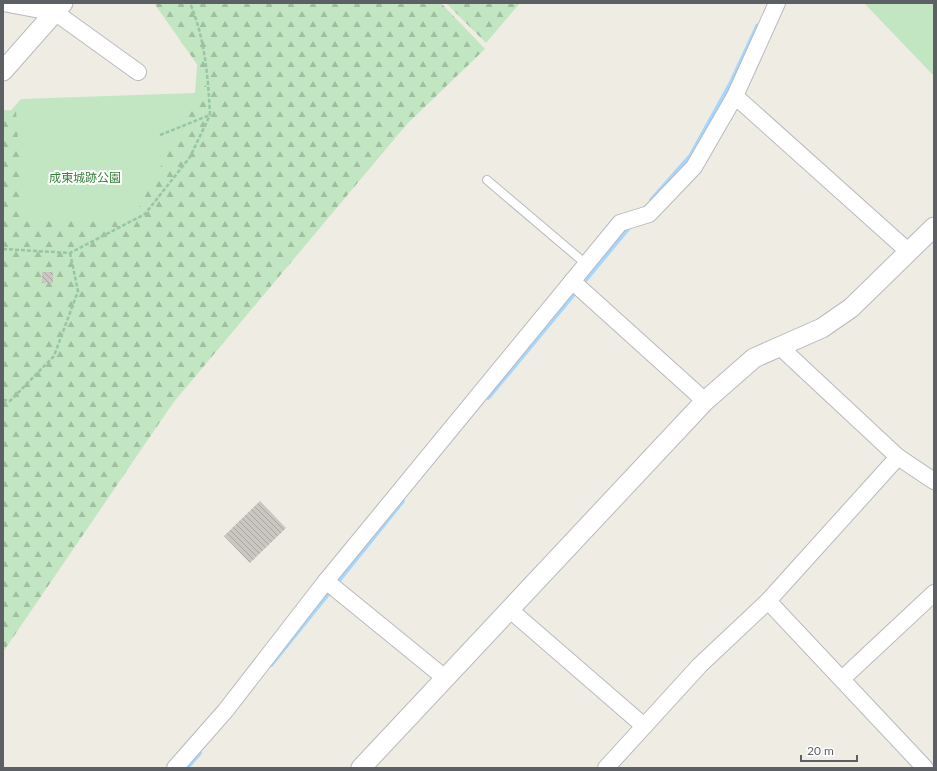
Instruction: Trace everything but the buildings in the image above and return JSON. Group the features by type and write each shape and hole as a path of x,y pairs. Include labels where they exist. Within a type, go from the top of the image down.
{"street":[{"path":"3,3 60,8 138,72"},
{"path":"175,768 331,585 577,285 586,264 620,223 649,214 694,167 735,96 777,3"},
{"path":"3,70 60,8"},
{"path":"735,96 909,252"},
{"path":"361,768 705,400 754,358 822,328 852,308 934,227"},
{"path":"577,285 705,400"},
{"path":"779,346 898,457 934,481"},
{"path":"606,768 700,665 768,601 898,457"},
{"path":"331,585 445,678"},
{"path":"842,679 934,592"},
{"path":"768,601 925,768"},
{"path":"509,609 644,726"}],"lane":[{"path":"487,180 586,264"}],"path":[{"path":"3,249 70,253 146,214 190,157 210,115 208,68 199,25 190,3"},
{"path":"160,135 210,115"},
{"path":"3,400 10,401 54,356 78,291 70,253"}],"green space":[{"path":"154,3 441,3 485,49 407,124 173,403 3,652 3,110 16,111 24,221 133,218 208,80"},
{"name":"成東城跡公園","path":"371,3 12,430 3,125 5,117 21,99 195,93 198,54"},
{"path":"446,3 520,3 486,43"},
{"path":"864,3 934,3 934,76"}],"waterway":[{"path":"652,200 691,156 732,82 758,26"},
{"path":"488,397 632,223"},
{"path":"271,664 402,501"},
{"path":"186,768 199,753"}]}
